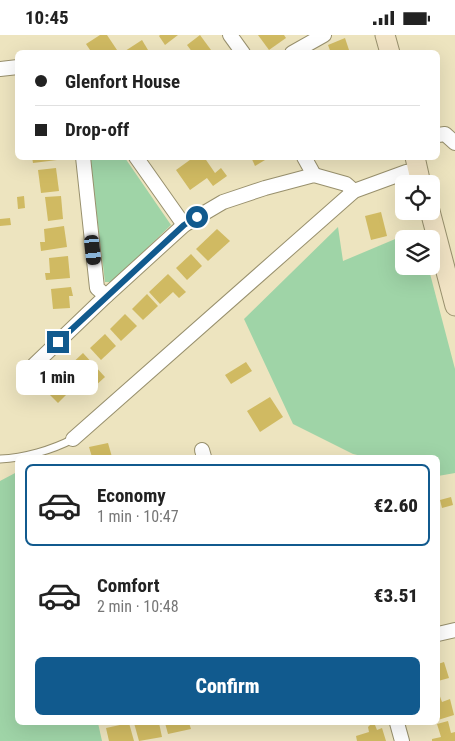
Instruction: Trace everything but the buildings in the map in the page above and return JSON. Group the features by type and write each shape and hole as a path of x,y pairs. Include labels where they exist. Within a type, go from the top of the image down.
{"main road":[{"path":"385,35 389,50"},
{"path":"432,220 455,306"}],"street":[{"path":"230,35 241,50"},
{"path":"297,50 324,35"},
{"path":"0,69 15,67"},
{"path":"440,135 445,134 455,143"},
{"path":"83,160 97,287 106,296"},
{"path":"138,160 184,225"},
{"path":"306,160 314,175"},
{"path":"73,439 354,191 406,172 418,171"},
{"path":"34,365 184,225 223,202 314,175 346,184 354,191"},
{"path":"440,634 455,630"},
{"path":"398,725 402,741"}],"lane":[{"path":"26,455 62,445 73,439"},
{"path":"0,459 15,458"}],"green space":[{"path":"90,160 126,160 171,225 112,282 105,282"},
{"path":"338,227 343,261 395,239 395,275 430,275 455,369 455,473 440,476 440,455 357,455 293,424 244,319"},
{"path":"15,473 15,725 98,725 102,741 0,741 0,481"}],"route":[{"path":"58,342 184,225 197,217"}]}
